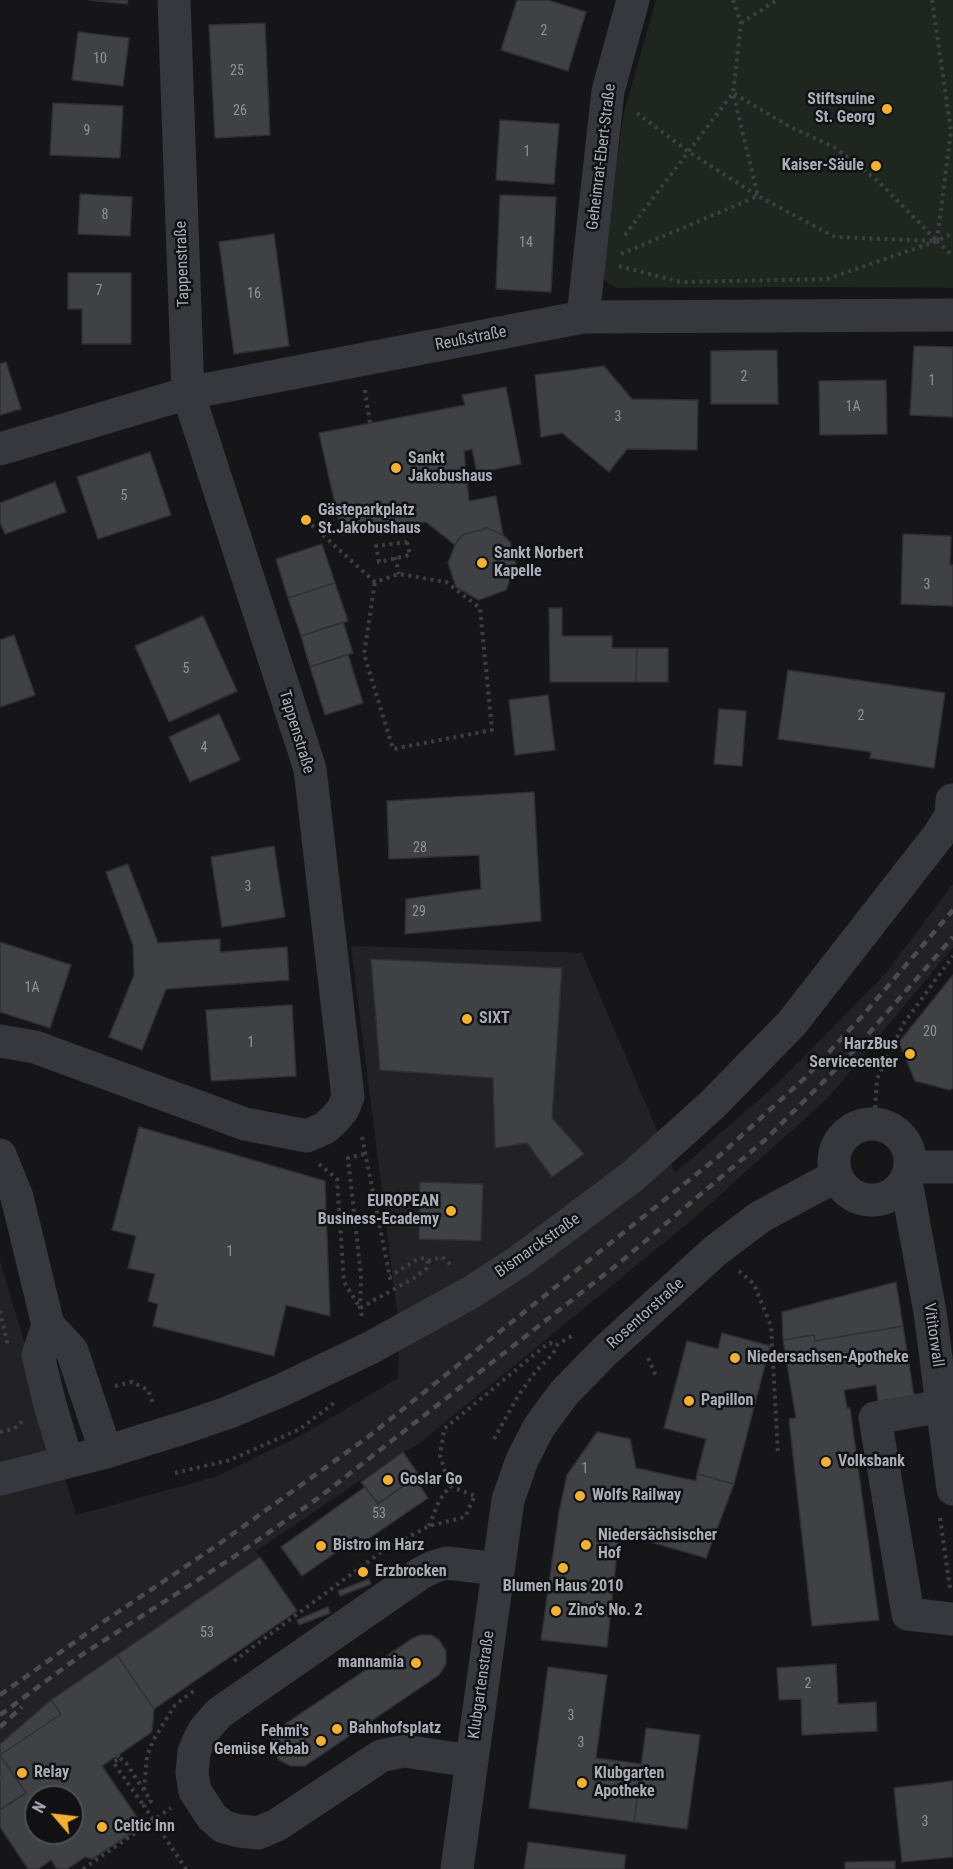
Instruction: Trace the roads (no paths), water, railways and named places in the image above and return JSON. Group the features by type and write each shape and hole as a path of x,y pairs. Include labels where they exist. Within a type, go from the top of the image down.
{"street":[{"name":"Tappenstraße","path":"0,1041 35,1047 245,1124 307,1136 325,1128 335,1119 343,1109 348,1097 309,769 188,393 174,0"},
{"name":"Geheimrat-Ebert-Straße","path":"583,317 608,91 633,0"},
{"name":"Reußstraße","path":"0,449 188,393 583,317 953,315"},
{"name":"Bismarckstraße","path":"0,1479 106,1452 227,1413 282,1390 370,1348 470,1293 518,1262 633,1176 712,1104 792,1023 915,867 951,816 952,799"},
{"path":"874,1123 890,1127 902,1137 910,1151 909,1174 897,1192 884,1199 870,1201 855,1197 844,1188 836,1176 834,1157 841,1139 856,1127 874,1123"},
{"path":"0,1155 9,1206 48,1325 72,1351 106,1452"},
{"path":"909,1174 953,1167"},
{"name":"Vititorwall","path":"909,1174 953,1489"},
{"name":"Rosentorstraße","path":"508,1500 522,1460 538,1427 564,1393 605,1351 724,1244 760,1217 836,1176"},
{"path":"48,1325 38,1355 49,1401 68,1462"},
{"path":"942,1406 875,1418 908,1614 953,1618"},
{"name":"Klubgartenstraße","path":"457,1869 508,1500"},
{"path":"471,1761 404,1751 381,1756 277,1825 258,1833 224,1827 212,1816 195,1791 192,1773 194,1752 199,1740 219,1713 421,1573 447,1563 498,1569"}],"railway":[{"path":"0,1695 216,1546 368,1437 718,1157 807,1076 864,1014 953,910"},
{"path":"0,1715 80,1656 235,1556 321,1496 618,1264 765,1140 849,1056 953,937"},
{"path":"0,1727 22,1707"}],"place":[{"name":"Stiftsruine St. Georg","path":"887,109"},
{"name":"Kaiser-Säule","path":"876,166"},
{"name":"Sankt Jakobushaus","path":"396,468"},
{"name":"Gästeparkplatz St.Jakobushaus","path":"306,520"},
{"name":"Sankt Norbert Kapelle","path":"482,563"},
{"name":"SIXT","path":"467,1019"},
{"name":"HarzBus Servicecenter","path":"910,1054"},
{"name":"EUROPEAN Business-Ecademy","path":"451,1211"},
{"name":"Niedersachsen-Apotheke","path":"735,1358"},
{"name":"Papillon","path":"689,1401"},
{"name":"Volksbank","path":"826,1462"},
{"name":"Goslar Go","path":"388,1480"},
{"name":"Wolfs Railway","path":"580,1496"},
{"name":"Niedersächsischer Hof","path":"586,1545"},
{"name":"Bistro im Harz","path":"321,1546"},
{"name":"Blumen Haus 2010","path":"563,1568"},
{"name":"Erzbrocken","path":"363,1572"},
{"name":"Zino's No. 2","path":"556,1611"},
{"name":"mannamia","path":"416,1663"},
{"name":"Bahnhofsplatz","path":"337,1729"},
{"name":"Fehmi's Gemüse Kebab","path":"321,1741"},
{"name":"Relay","path":"22,1773"},
{"name":"Klubgarten Apotheke","path":"582,1783"},
{"name":"Celtic Inn","path":"102,1827"}]}
